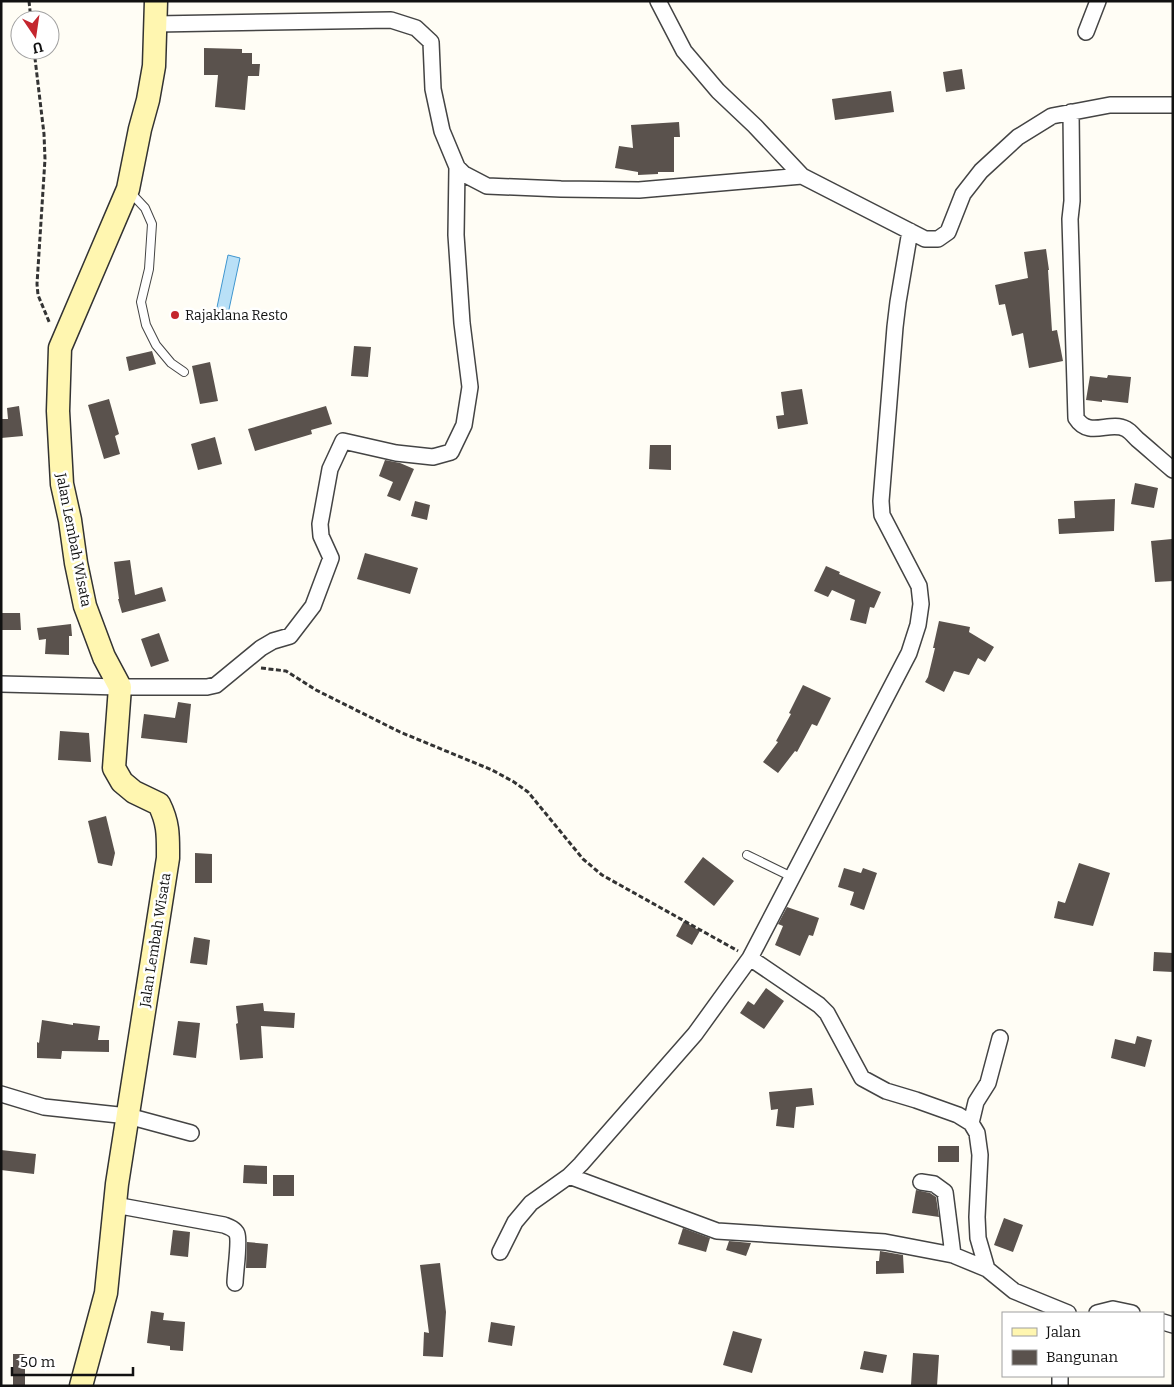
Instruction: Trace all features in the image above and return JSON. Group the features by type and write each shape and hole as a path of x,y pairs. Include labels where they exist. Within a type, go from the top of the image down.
{"street":[{"name":"Jalan Lembah Wisata","path":"81,1386 106,1293 115,1205 168,858 168,830 166,817 159,804 134,792 122,782 114,768 120,687 104,657 85,606 62,484 58,411 60,348 128,189 154,66 156,1"},
{"path":"658,1 684,51 718,91 755,126 802,176 925,239 938,239 948,232 963,194 981,171 1018,137 1052,116 1110,105 1173,105"},
{"path":"1086,32 1098,1"},
{"path":"156,24 390,20 416,28 431,42 433,89 442,131 457,167 464,174 487,186 639,190 802,176"},
{"path":"1071,112 1072,201 1070,219 1076,418 1080,424 1088,428 1101,429 1116,426 1126,429 1173,470"},
{"path":"1,684 207,687 216,684 261,648 273,641 290,636 313,606 330,558 321,536 320,524 330,468 343,441 396,453 432,457 451,452 464,425 470,387 462,323 456,235 457,167"},
{"path":"500,1252 515,1222 531,1203 569,1176 582,1164 695,1034 750,958 909,653 918,625 921,604 919,586 882,515 881,501 895,327 910,231"},
{"path":"750,958 823,1009 834,1025 862,1078 886,1091 916,1100 971,1123 976,1134 980,1155 977,1217 978,1238 987,1269"},
{"path":"971,1123 976,1102 988,1083 1000,1038"},
{"path":"1,1094 44,1108 128,1116 191,1133"},
{"path":"569,1176 717,1231 885,1242 953,1255 987,1269 1014,1291 1066,1312"},
{"path":"921,1182 934,1184 945,1192 953,1255"},
{"path":"115,1205 232,1228 237,1233 238,1240 234,1283"},
{"path":"1101,1312 1113,1309 1127,1312"}],"lane":[{"path":"128,189 144,208 152,224 149,269 141,302 146,325 156,345 171,363 184,372"},
{"path":"747,855 792,877"}],"path":[{"path":"35,60 45,159 37,284 38,295 60,348"},
{"path":"259,668 286,672 316,690 400,732 492,770 514,782 528,792 583,858 602,875 750,958"}],"water":[{"path":"228,255 240,258 228,314 216,312"}],"building":[{"path":"204,48 242,49 242,53 252,53 252,64 260,64 259,76 248,76 245,110 215,107 218,75 204,75"},
{"path":"962,69 965,89 946,92 943,72"},
{"path":"891,91 894,112 835,120 832,99"},
{"path":"679,122 680,137 674,137 674,172 638,175 638,172 615,168 619,146 633,148 631,125"},
{"path":"1046,249 1052,331 1057,330 1063,361 1029,368 1023,333 1012,336 1005,304 999,305 995,285 1028,278 1024,252"},
{"path":"354,346 371,347 368,377 351,376"},
{"path":"152,351 156,364 129,371 126,357"},
{"path":"210,362 218,401 200,404 192,366"},
{"path":"1108,375 1131,377 1128,403 1086,400 1090,376 1107,378"},
{"path":"802,389 808,424 778,429 776,416 784,415 781,392"},
{"path":"109,399 119,434 115,436 120,454 104,459 88,405"},
{"path":"19,406 23,436 1,438 1,419 8,419 7,408"},
{"path":"326,406 332,424 311,430 312,434 255,451 248,429"},
{"path":"215,437 222,464 198,470 191,444"},
{"path":"650,445 671,445 671,470 649,469"},
{"path":"385,460 400,463 414,469 400,501 387,496 393,482 379,476"},
{"path":"1135,483 1158,488 1154,508 1131,504"},
{"path":"1115,499 1114,531 1059,534 1058,519 1075,518 1074,501"},
{"path":"415,501 430,505 427,520 411,516"},
{"path":"1172,539 1173,581 1155,582 1151,541"},
{"path":"365,553 418,568 410,594 357,579"},
{"path":"130,560 135,595 162,587 166,601 122,613 118,599 114,562"},
{"path":"826,566 840,572 839,574 881,592 874,608 870,607 866,624 850,620 855,600 832,590 828,597 814,591"},
{"path":"1,613 20,613 21,630 1,630"},
{"path":"939,621 970,627 969,632 994,647 985,662 978,658 969,675 954,671 944,692 925,682 935,648 933,648"},
{"path":"71,624 72,636 69,636 69,655 45,654 46,639 39,640 37,628"},
{"path":"159,633 169,661 151,667 141,639"},
{"path":"803,685 831,698 817,726 812,724 797,752 795,751 778,773 763,762 778,742 776,741 791,714 789,713"},
{"path":"178,702 191,704 187,743 141,738 144,714 175,718"},
{"path":"60,731 89,733 91,762 58,760"},
{"path":"106,816 115,853 112,866 98,863 88,821"},
{"path":"195,853 212,854 212,883 195,883"},
{"path":"703,857 734,881 714,906 684,882"},
{"path":"1079,863 1110,873 1093,926 1054,918 1058,901 1065,903"},
{"path":"844,868 861,873 863,868 877,873 864,910 850,905 854,892 838,887"},
{"path":"787,907 819,918 813,936 809,935 800,956 775,945 783,926 778,924"},
{"path":"684,921 700,931 692,945 676,936"},
{"path":"194,937 210,940 207,965 190,963"},
{"path":"1154,952 1173,953 1173,972 1153,971"},
{"path":"766,988 784,1001 764,1029 740,1013 748,1001 754,1005"},
{"path":"263,1003 264,1011 295,1013 294,1028 261,1026 263,1058 240,1060 236,1006"},
{"path":"42,1020 73,1025 73,1023 100,1026 98,1040 109,1040 109,1052 62,1051 61,1059 37,1058 37,1042 39,1043"},
{"path":"178,1021 200,1023 196,1058 173,1055"},
{"path":"1137,1036 1152,1040 1145,1067 1111,1058 1115,1039 1135,1044"},
{"path":"812,1088 814,1105 796,1107 794,1128 776,1126 778,1109 771,1110 769,1092"},
{"path":"938,1146 959,1146 959,1162 938,1162"},
{"path":"1,1150 36,1154 34,1174 1,1170"},
{"path":"244,1165 267,1166 267,1184 243,1183"},
{"path":"273,1175 294,1175 294,1196 273,1196"},
{"path":"916,1190 930,1193 936,1197 939,1217 912,1213"},
{"path":"1004,1218 1023,1225 1013,1252 994,1245"},
{"path":"683,1228 710,1238 706,1252 678,1244"},
{"path":"173,1230 190,1232 188,1257 170,1255"},
{"path":"729,1241 751,1243 746,1256 726,1250"},
{"path":"247,1242 268,1244 266,1268 246,1268"},
{"path":"880,1251 903,1255 904,1273 876,1274 876,1261 879,1261"},
{"path":"440,1263 446,1312 443,1357 423,1356 424,1332 429,1333 420,1265"},
{"path":"151,1311 164,1313 163,1320 185,1322 183,1351 170,1350 170,1346 147,1343"},
{"path":"491,1322 515,1326 512,1346 488,1342"},
{"path":"733,1331 762,1339 752,1373 723,1365"},
{"path":"864,1351 887,1355 883,1373 860,1369"},
{"path":"913,1353 939,1355 937,1386 911,1385"},
{"path":"13,1354 25,1354 25,1386 13,1386"}],"place":[{"name":"Rajaklana Resto","path":"175,315"}]}
